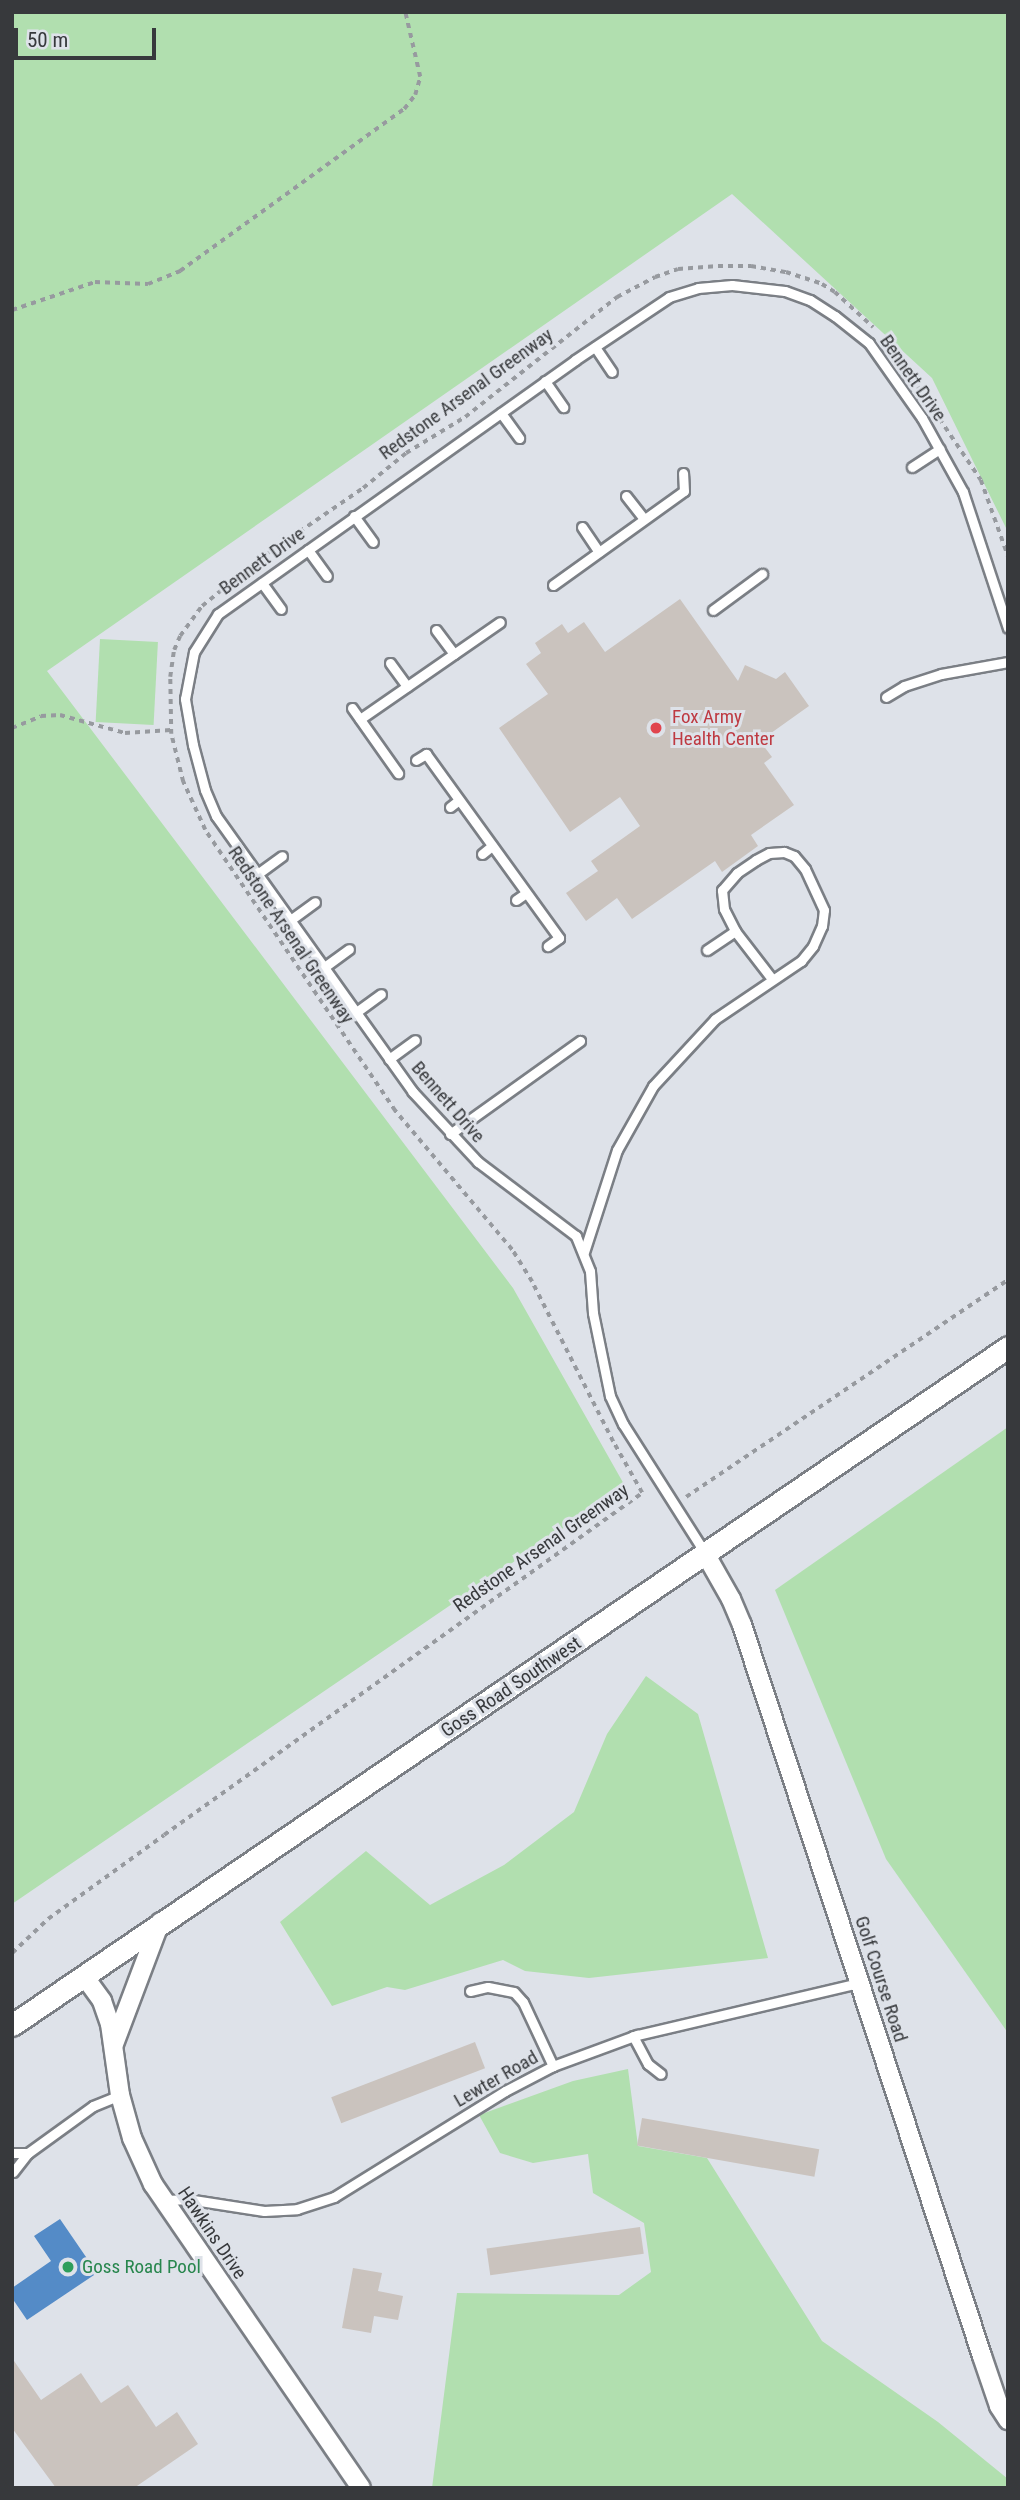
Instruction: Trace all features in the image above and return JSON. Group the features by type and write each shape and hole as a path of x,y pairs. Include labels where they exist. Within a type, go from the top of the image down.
{"street":[{"name":"Goss Road Southwest","path":"12,2025 160,1922 706,1555 1008,1346"},
{"name":"Golf Course Road","path":"706,1555 732,1599 742,1625 986,2368 999,2406 1008,2420"},
{"path":"114,2044 160,1922"},
{"name":"Hawkins Drive","path":"84,1976 102,2001 114,2044 120,2095 132,2138 153,2184 361,2488"}],"lane":[{"name":"Bennett Drive","path":"706,1555 623,1424 610,1396 595,1325 590,1271 576,1236 562,1223 511,1189 450,1134 355,1013 216,816 205,790 185,699 187,676 194,652 218,614 545,381 669,297 698,288 732,285 785,291 810,300 869,343 940,449 963,492 1008,628"},
{"path":"595,347 612,373"},
{"path":"545,381 563,407"},
{"path":"501,413 519,438"},
{"path":"912,467 940,449"},
{"path":"553,585 684,491 683,473"},
{"path":"626,496 644,519"},
{"path":"355,516 373,542"},
{"path":"582,527 599,552"},
{"path":"308,550 327,576"},
{"path":"713,610 762,574"},
{"path":"262,583 281,609"},
{"path":"360,719 500,622"},
{"path":"436,630 454,654"},
{"path":"886,697 904,686 940,674 1008,662"},
{"path":"390,663 407,686"},
{"path":"352,708 398,773"},
{"path":"416,760 426,754 559,938 548,946"},
{"path":"450,807 459,800"},
{"path":"482,853 492,846"},
{"path":"584,1251 617,1150 653,1086 715,1019 801,961 813,946 822,926 824,909 817,889 794,856 783,852 769,853 737,873 722,890 724,909 735,932 772,979"},
{"path":"256,875 282,856"},
{"path":"516,900 526,893"},
{"path":"289,921 315,902"},
{"path":"707,950 735,932"},
{"path":"323,968 349,948"},
{"path":"355,1013 382,994"},
{"path":"389,1059 415,1040"},
{"path":"450,1134 580,1041"},
{"name":"Lewter Road","path":"164,2200 187,2199 264,2211 297,2209 334,2197 505,2091 554,2066 634,2036 859,1983"},
{"path":"470,1991 488,1987 514,1992 523,2002 554,2066"},
{"path":"634,2036 648,2064 661,2074"},
{"path":"13,2172 28,2153 93,2106 120,2095"},
{"path":"12,2153 28,2153"}],"path":[{"path":"12,310 95,282 148,284 180,271 404,108 415,95 420,77 405,12"},
{"name":"Redstone Arsenal Greenway","path":"12,1952 48,1919 642,1493 532,1282 512,1250 395,1111 307,985 264,914 216,849 183,782 171,730 168,703 174,650 185,627 202,606 258,559 370,482 413,448 465,417 617,297 678,268 742,265 770,269 822,284 845,300 881,335"},
{"path":"900,360 981,480 1008,556"},
{"path":"12,729 41,716 60,715 125,733 171,730"},
{"path":"673,1506 1008,1280"}],"green space":[{"path":"12,12 1008,12 1008,532 932,378 732,194 47,671 513,1288 625,1486 12,1904"},
{"path":"100,639 158,642 154,725 96,722"},
{"path":"1008,1427 1008,2033 886,1859 775,1590"},
{"path":"646,1676 698,1714 768,1958 589,1978 525,1971 503,1960 405,1990 387,1987 332,2006 280,1922 366,1851 430,1905 504,1865 574,1812 607,1734"},
{"path":"628,2069 638,2146 707,2158 822,2341 938,2422 1008,2479 1008,2488 432,2488 457,2293 619,2295 651,2272 644,2223 593,2193 588,2154 533,2163 500,2153 479,2115 573,2081"}],"water":[{"name":"Goss Road Pool","path":"60,2219 97,2273 27,2320 12,2298 12,2288 51,2261 34,2236"}],"building":[{"path":"680,599 738,681 745,665 776,679 785,672 809,706 760,741 772,757 764,763 794,805 751,835 758,846 722,872 715,861 632,919 617,898 586,921 566,893 598,871 591,861 640,826 620,797 570,832 499,728 548,694 526,664 541,653 535,643 562,624 568,633 584,622 605,652"},
{"path":"475,2042 485,2068 341,2123 331,2097"},
{"path":"642,2118 819,2149 814,2177 637,2146"},
{"path":"640,2227 644,2254 490,2275 487,2249"},
{"path":"353,2268 382,2273 378,2291 403,2296 398,2320 374,2316 371,2333 342,2328"},
{"path":"12,2358 41,2400 81,2373 101,2403 128,2385 156,2427 177,2412 198,2444 134,2488 56,2488 12,2428"}],"place":[{"name":"Fox Army Health Center","path":"656,728"},
{"name":"Goss Road Pool","path":"68,2267"}]}
